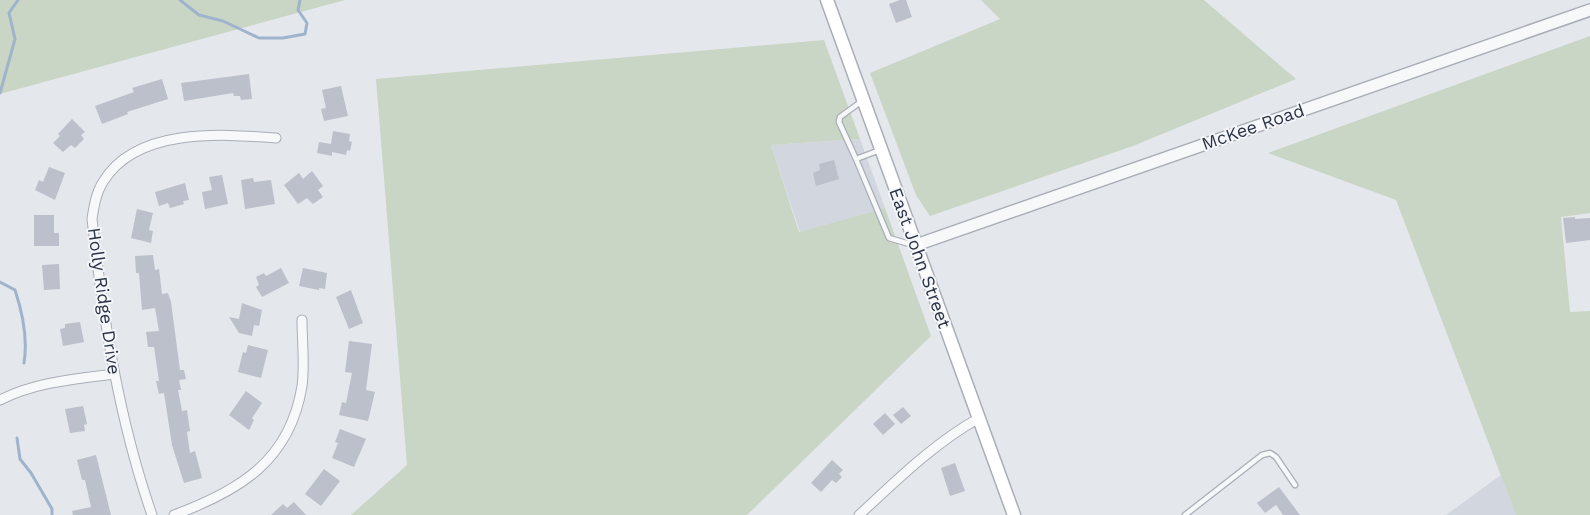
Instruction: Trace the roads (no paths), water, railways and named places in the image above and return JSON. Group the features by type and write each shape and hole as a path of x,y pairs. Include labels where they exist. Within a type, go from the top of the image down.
{"main road":[{"name":"East John Street","path":"827,0 1014,515"}],"street":[{"name":"McKee Road","path":"916,246 1590,10"},
{"name":"Holly Ridge Drive","path":"152,515 130,446 114,374 92,218 96,196 112,169 135,153 162,143 194,135 225,134 276,138"},
{"path":"174,515 208,503 246,482 273,455 292,422 302,385 302,320"},
{"path":"0,400 13,393 56,381 114,374"},
{"path":"859,515 952,433 978,418"}],"lane":[{"path":"863,100 840,116 839,122 889,238 916,246"},
{"path":"856,160 880,150"},
{"path":"1185,515 1262,455 1270,453 1276,457 1294,485"}],"waterway":[{"path":"0,93 15,39 9,13 18,0"},
{"path":"180,0 199,15 223,21 259,38 283,38 305,34 307,23 298,10 300,0"},
{"path":"0,282 15,290 18,299 25,335 24,363"},
{"path":"17,438 20,459 31,473 52,509 52,515"}]}
